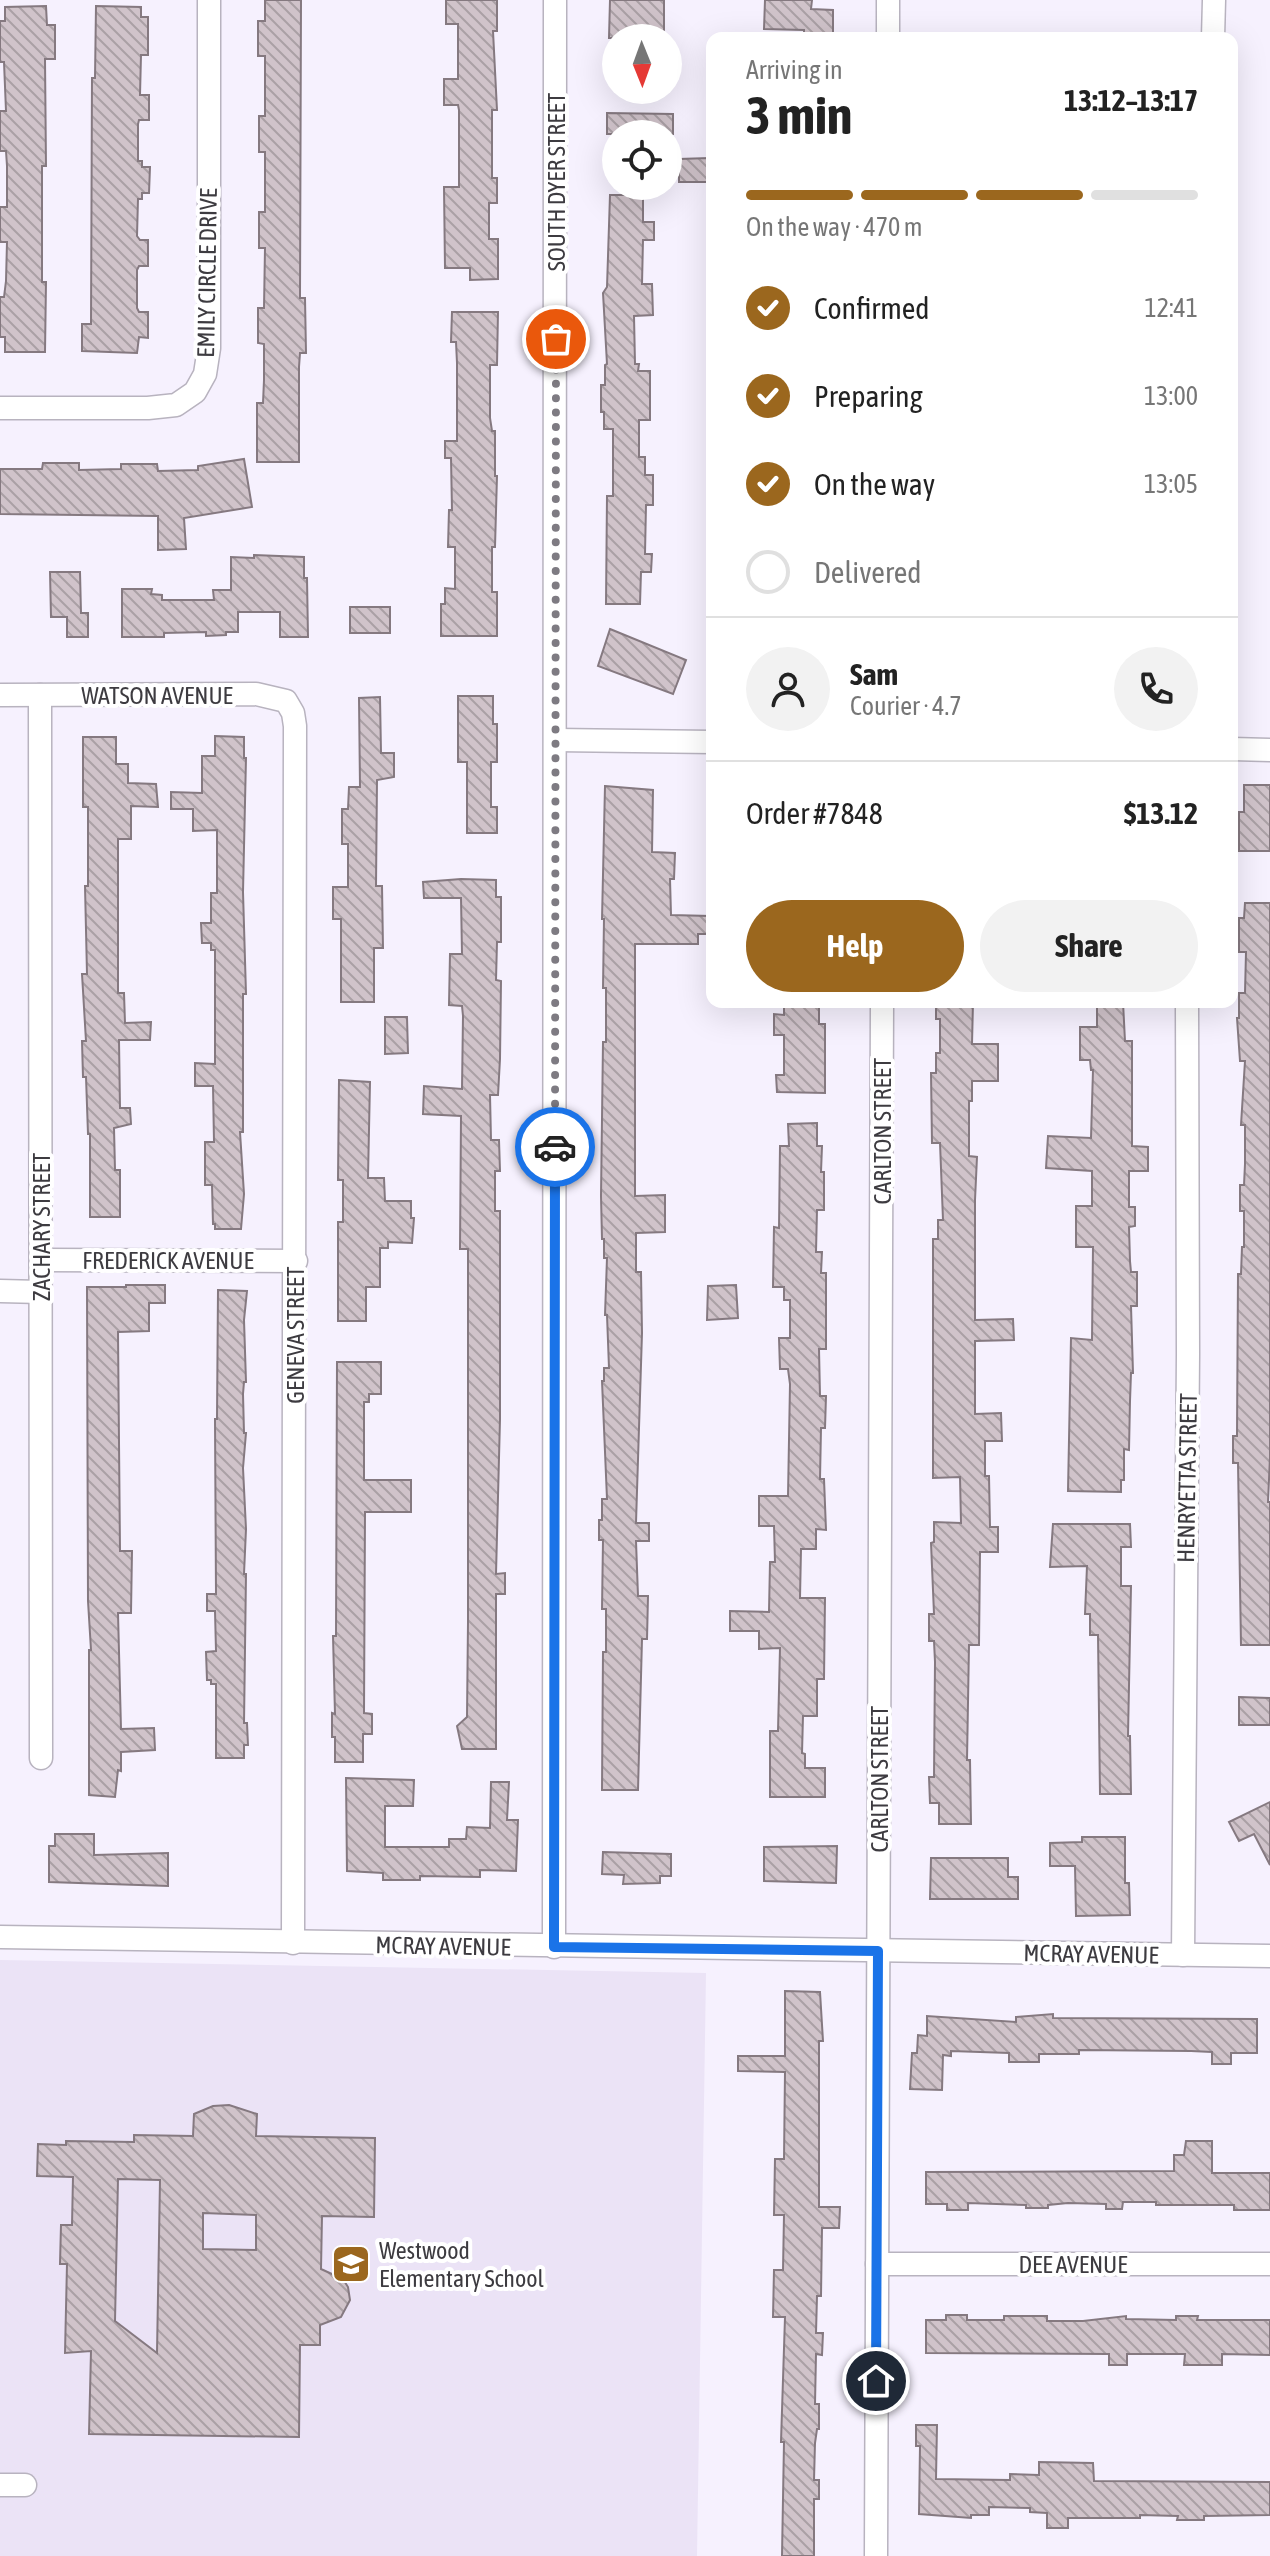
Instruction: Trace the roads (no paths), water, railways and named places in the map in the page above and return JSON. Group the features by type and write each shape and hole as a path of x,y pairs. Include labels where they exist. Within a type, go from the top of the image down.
{"street":[{"name":"EMILY CIRCLE DRIVE","path":"0,408 148,408 176,405 195,392 205,374 209,348 209,0"},
{"name":"SOUTH DYER STREET","path":"554,1947 555,0"},
{"path":"888,0 888,32"},
{"path":"1213,32 1214,0"},
{"name":"WATSON AVENUE","path":"0,695 265,695 286,701 293,713 295,726"},
{"name":"ZACHARY STREET","path":"40,695 41,1758"},
{"name":"GENEVA STREET","path":"293,1943 295,726"},
{"path":"556,740 706,742"},
{"path":"1238,749 1270,750"},
{"name":"CARLTON STREET","path":"876,2556 882,1008"},
{"name":"HENRYETTA STREET","path":"1183,1955 1188,1370 1187,1008"},
{"name":"FREDERICK AVENUE","path":"41,1260 296,1261"},
{"path":"0,1291 41,1292"},
{"name":"MCRAY AVENUE","path":"0,1937 1270,1956"},
{"name":"DEE AVENUE","path":"877,2264 1270,2264"},
{"path":"0,2485 25,2485"}],"place":[{"name":"Westwood Elementary School","path":"351,2264"}]}
